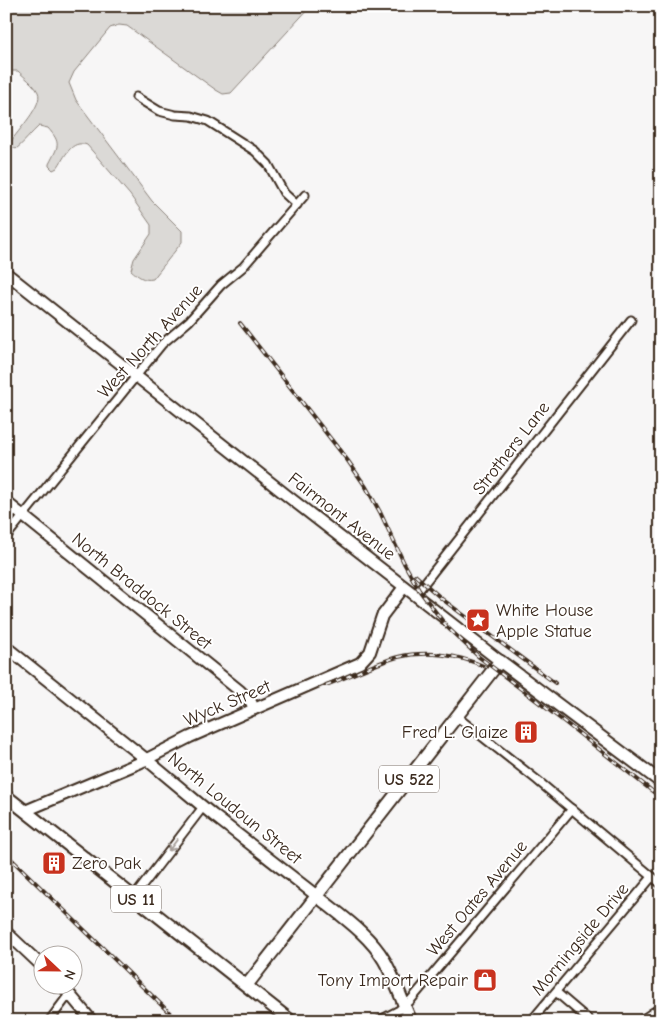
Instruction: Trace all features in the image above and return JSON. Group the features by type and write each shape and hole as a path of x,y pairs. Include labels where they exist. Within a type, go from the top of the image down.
{"main road":[{"name":"US 522","path":"317,896 500,661"},
{"name":"Fairmont Avenue","path":"500,661 661,782"},
{"name":"US 11","path":"6,796 291,1021"},
{"path":"247,985 317,896"},
{"name":"North Loudoun Street","path":"317,896 354,926 378,951 391,974 411,1021"}],"street":[{"path":"136,97 158,111 191,116 208,121 255,151 268,164 284,193 297,205"},
{"name":"West North Avenue","path":"6,537 162,344 189,321 221,284 244,267 305,195"},
{"name":"Fairmont Avenue","path":"6,273 290,498 500,661"},
{"name":"Strothers Lane","path":"415,595 631,320"},
{"name":"North Braddock Street","path":"6,502 240,692 251,702 254,709"},
{"name":"Wyck Street","path":"25,811 147,760 190,737 360,664 370,652 382,616 404,587"},
{"name":"North Loudoun Street","path":"6,647 203,807 317,896"},
{"path":"456,716 572,809 661,884"},
{"path":"134,897 203,807"},
{"name":"West Oates Avenue","path":"378,1021 404,1006 572,809"},
{"name":"Morningside Drive","path":"531,1021 652,877"},
{"path":"6,932 32,957"},
{"path":"556,992 590,1021"},
{"path":"49,1021 69,994"},
{"path":"71,994 92,1021"},
{"path":"640,1021 661,1006"},
{"path":"652,1012 657,1021"}],"shaded area":[{"path":"6,6 311,6 231,93 223,94 216,90 127,26 119,25 110,28 74,72 69,83 76,100 152,201 182,231 182,242 153,279 143,279 131,270 134,259 151,234 151,225 130,195 87,145 81,144 73,147 57,168 53,170 49,164 57,142 48,128 39,126 16,149 11,146 10,143 34,111 39,97 34,86 18,71 10,71 6,74"}],"railway":[{"path":"240,323 348,461 366,487 419,590 447,627 479,657 661,798"},
{"path":"415,575 442,599 555,683"},
{"path":"326,685 380,663 409,655 443,655 465,659 486,667"},
{"path":"6,854 178,1021"}],"place":[{"name":"White House Apple Statue","path":"478,620"},
{"name":"Fred L. Glaize","path":"526,732"},
{"name":"Zero Pak","path":"54,863"},
{"name":"Tony Import Repair","path":"485,980"}]}
